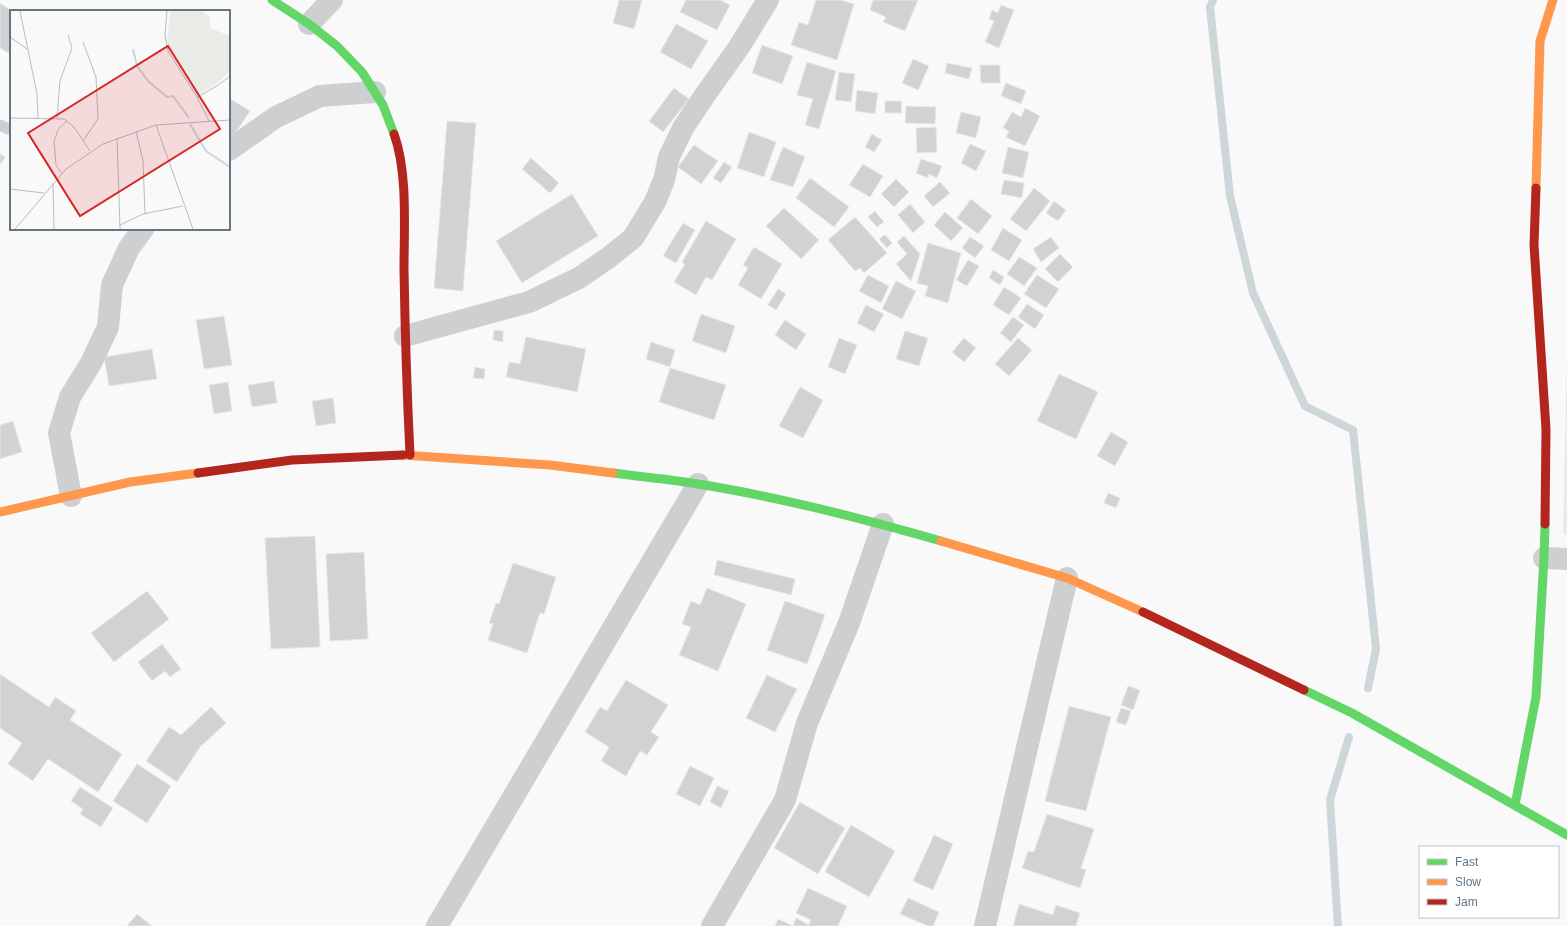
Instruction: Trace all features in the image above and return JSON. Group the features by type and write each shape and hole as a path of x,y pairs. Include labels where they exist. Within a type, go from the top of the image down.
{"main road":[{"path":"272,0 309,24 337,46 362,72 383,105 397,142 403,176 405,336 410,455"},
{"path":"1515,805 1536,697 1544,558 1546,429 1534,245 1540,41 1553,0"},
{"path":"0,512 130,482 292,460 410,455 550,465 698,484 787,502 883,524 1067,578 1148,614 1352,714 1567,835"}],"street":[{"path":"309,24 332,0"},
{"path":"405,336 529,302 579,278 633,238 655,202 664,180 669,157 683,128 705,94 739,48 768,0"},
{"path":"230,149 276,117 320,96 375,92"},
{"path":"71,496 59,433 70,397 91,363 108,327 112,285 130,248 142,230"},
{"path":"437,926 698,484"},
{"path":"712,926 785,800 807,723 850,623 883,524"},
{"path":"1544,558 1567,560"},
{"path":"986,926 1067,578"}],"shaded area":[{"path":"1567,353 1567,535 1563,534"}],"building":[{"path":"619,0 642,0 634,29 613,23"},
{"path":"686,0 720,0 730,5 717,30 680,12"},
{"path":"816,0 841,0 854,4 837,60 791,45 799,22 808,25"},
{"path":"873,0 918,0 905,31 883,22 886,17 870,10"},
{"path":"0,3 10,10 10,51 9,53 0,48"},
{"path":"1001,5 1014,10 999,48 985,42 994,21 989,19 992,10 998,13"},
{"path":"676,24 708,41 691,69 660,52"},
{"path":"762,45 793,56 782,84 752,73"},
{"path":"913,59 929,66 918,90 902,83"},
{"path":"807,62 836,71 819,129 805,125 813,99 797,95"},
{"path":"947,63 972,68 969,79 945,73"},
{"path":"980,65 1000,65 1000,83 981,83"},
{"path":"839,72 855,74 851,102 835,100"},
{"path":"1006,83 1026,91 1021,104 1001,96"},
{"path":"674,88 689,99 663,132 649,121"},
{"path":"857,90 878,93 875,114 855,111"},
{"path":"230,99 250,111 230,141"},
{"path":"885,101 901,101 902,113 885,113"},
{"path":"906,106 936,107 935,124 905,123"},
{"path":"1025,108 1040,116 1025,146 1006,137 1009,131 1003,128 1012,112 1021,117"},
{"path":"961,112 981,117 976,138 956,133"},
{"path":"447,121 476,123 463,291 434,288"},
{"path":"936,127 937,152 917,153 916,128"},
{"path":"749,132 776,142 764,177 737,168"},
{"path":"872,134 882,140 874,152 865,147"},
{"path":"970,144 986,151 976,171 961,163"},
{"path":"694,145 718,161 701,184 678,167"},
{"path":"783,147 805,157 793,187 770,180"},
{"path":"1008,147 1029,152 1023,178 1002,173"},
{"path":"0,154 5,157 0,165"},
{"path":"531,158 559,183 550,193 522,169"},
{"path":"921,159 942,166 937,178 929,174 928,178 916,173"},
{"path":"724,162 732,167 721,183 713,178"},
{"path":"863,164 883,176 870,197 849,185"},
{"path":"810,178 849,207 834,227 796,198"},
{"path":"896,179 909,192 894,207 881,194"},
{"path":"1004,180 1024,183 1022,198 1001,194"},
{"path":"940,182 950,193 933,207 924,196"},
{"path":"1034,188 1050,201 1026,231 1010,219"},
{"path":"572,194 598,236 522,283 496,241"},
{"path":"971,199 992,216 978,234 957,218"},
{"path":"1054,201 1066,210 1058,221 1046,213"},
{"path":"910,204 925,222 913,233 898,215"},
{"path":"784,208 819,240 801,259 766,226"},
{"path":"875,211 884,222 877,227 868,217"},
{"path":"945,212 963,228 951,241 934,225"},
{"path":"855,217 887,253 864,273 860,268 855,271 828,240"},
{"path":"706,221 736,239 712,280 706,277 696,295 674,282 685,264 682,262"},
{"path":"683,223 695,230 676,263 663,256"},
{"path":"1003,228 1022,240 1009,261 991,250"},
{"path":"885,235 892,243 887,248 879,239"},
{"path":"904,236 920,254 911,281 896,264 907,254 897,242"},
{"path":"970,237 984,246 975,258 962,248"},
{"path":"1051,237 1059,248 1041,262 1033,249"},
{"path":"928,243 961,253 948,303 925,296 928,286 917,283"},
{"path":"754,247 782,264 761,299 738,285 748,268 743,265"},
{"path":"1060,254 1073,267 1058,282 1045,269"},
{"path":"1019,257 1037,268 1024,286 1007,274"},
{"path":"968,260 979,266 967,286 956,280"},
{"path":"993,270 1004,277 1000,285 989,278"},
{"path":"868,275 889,286 881,303 859,291"},
{"path":"1037,275 1059,289 1046,308 1024,294"},
{"path":"896,281 916,291 902,319 882,309"},
{"path":"1004,287 1021,298 1009,315 993,305"},
{"path":"778,289 786,294 776,310 768,305"},
{"path":"1027,304 1044,315 1035,329 1018,317"},
{"path":"866,305 884,314 874,332 857,323"},
{"path":"701,314 735,326 726,353 692,341"},
{"path":"224,316 232,365 204,369 196,320"},
{"path":"1013,317 1024,325 1011,342 1000,333"},
{"path":"785,320 806,334 796,350 775,335"},
{"path":"494,330 503,331 503,342 493,340"},
{"path":"905,331 928,338 919,366 896,359"},
{"path":"526,337 586,349 577,392 506,377 509,362 520,364"},
{"path":"839,338 857,345 845,374 828,367"},
{"path":"964,338 976,348 964,362 952,352"},
{"path":"1018,338 1032,350 1009,376 995,364"},
{"path":"651,342 675,350 670,367 646,359"},
{"path":"152,349 157,379 109,386 104,357"},
{"path":"475,367 485,369 484,379 473,378"},
{"path":"670,368 726,385 714,420 659,402"},
{"path":"1059,374 1098,392 1076,439 1037,421"},
{"path":"274,381 277,403 252,407 248,385"},
{"path":"228,382 232,411 214,414 209,385"},
{"path":"800,387 823,400 803,438 779,426"},
{"path":"333,398 336,423 316,426 312,401"},
{"path":"13,421 22,452 0,459 0,425"},
{"path":"1111,432 1128,442 1115,466 1097,456"},
{"path":"1108,493 1120,498 1116,508 1104,503"},
{"path":"315,536 320,647 271,649 265,538"},
{"path":"364,552 368,639 330,641 326,554"},
{"path":"717,560 795,579 791,595 714,575"},
{"path":"513,563 556,577 544,614 540,613 527,653 488,640 493,624 489,623 496,603 499,604"},
{"path":"707,588 746,604 718,671 679,655 691,627 682,624 691,601 700,605"},
{"path":"147,591 169,619 114,662 91,633"},
{"path":"785,601 825,615 807,664 767,650"},
{"path":"162,644 181,669 170,677 165,671 152,681 138,662"},
{"path":"0,674 49,707 55,697 76,711 70,720 122,754 98,792 48,759 33,781 8,764 22,743 0,728"},
{"path":"767,675 797,689 775,732 746,718"},
{"path":"626,680 668,705 651,732 659,737 647,755 640,751 626,776 601,761 609,747 585,732 600,707 607,711"},
{"path":"1128,686 1140,690 1133,710 1121,705"},
{"path":"1069,706 1111,717 1086,811 1045,801"},
{"path":"211,707 226,723 200,747 177,782 146,761 169,727 181,735"},
{"path":"1121,708 1131,711 1126,725 1116,722"},
{"path":"137,764 171,786 147,823 113,801"},
{"path":"690,766 714,778 700,806 676,794"},
{"path":"717,786 729,791 721,808 710,802"},
{"path":"80,787 113,808 101,827 80,814 83,809 71,801"},
{"path":"800,802 845,828 818,874 774,848"},
{"path":"1047,814 1094,829 1081,868 1086,870 1080,888 1022,868 1028,851 1034,852"},
{"path":"851,825 895,851 869,897 825,872"},
{"path":"934,835 953,844 933,890 913,881"},
{"path":"808,888 847,906 838,926 793,926 796,918 809,925 811,920 796,913"},
{"path":"908,898 939,912 933,926 928,926 900,914"},
{"path":"1019,904 1053,915 1056,905 1080,913 1076,926 1013,926"},
{"path":"137,914 152,926 127,926"},
{"path":"778,919 793,926 775,926"}],"waterway":[{"path":"1213,0 1210,7 1230,196 1253,293 1305,406 1353,430 1376,649 1368,688"},
{"path":"1338,926 1330,800 1349,737"}],"traffic: fast":[{"path":"272,0 309,24 337,46 362,72 383,105 394,134"},
{"path":"613,473 687,482 759,495 851,516 941,541"},
{"path":"1515,805 1536,697 1545,524"},
{"path":"1304,690 1352,713 1567,835"}],"traffic: slow":[{"path":"1536,188 1540,41 1553,0"},
{"path":"403,455 550,465 613,473"},
{"path":"0,512 130,482 198,473"},
{"path":"941,541 1067,578 1143,612"}],"traffic: jam":[{"path":"394,134 401,166 405,219 404,270 410,455"},
{"path":"1536,188 1534,245 1546,429 1545,524"},
{"path":"198,473 292,460 403,455"},
{"path":"1143,612 1304,690"}]}
